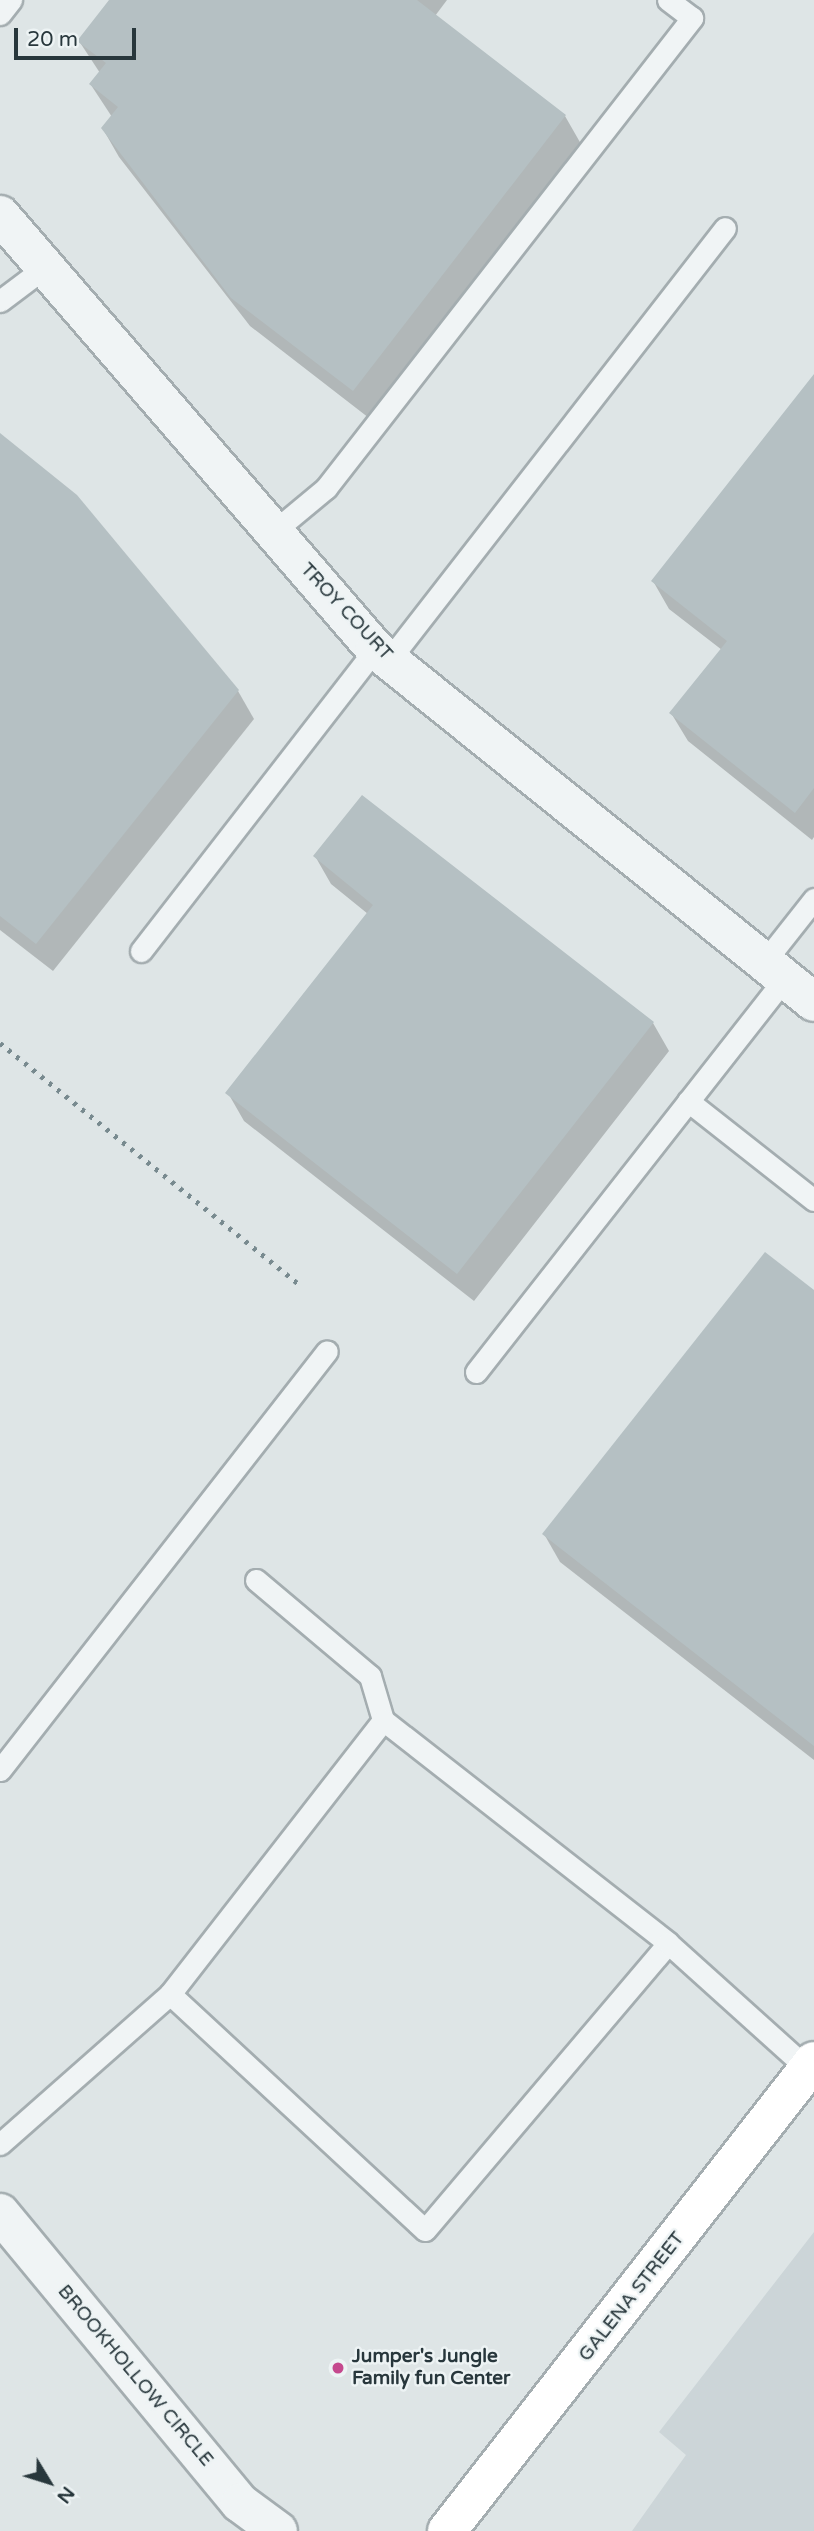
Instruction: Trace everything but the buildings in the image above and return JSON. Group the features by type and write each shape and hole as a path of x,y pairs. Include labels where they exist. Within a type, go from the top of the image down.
{"street":[{"name":"TROY COURT","path":"0,215 273,532 382,654 814,1002"},
{"name":"GALENA STREET","path":"447,2531 811,2065"},
{"name":"BROOKHOLLOW CIRCLE","path":"0,2213 240,2503 278,2531"}],"lane":[{"path":"0,14 11,0"},
{"path":"273,532 326,488 692,19 668,0"},
{"path":"141,951 724,228"},
{"path":"0,301 44,268"},
{"path":"476,1372 688,1101 775,970 814,899"},
{"path":"688,1101 814,1200"},
{"path":"0,1770 327,1351"},
{"path":"256,1580 370,1676 383,1720 668,1943 811,2065"},
{"path":"0,2144 170,1994 383,1720"},
{"path":"170,1994 425,2230 668,1943"}],"shaded area":[{"path":"814,2232 814,2531 632,2531 686,2455 659,2432"}],"railway":[{"path":"0,1043 302,1287"}],"place":[{"name":"Jumper's Jungle Family fun Center","path":"338,2368"}]}
